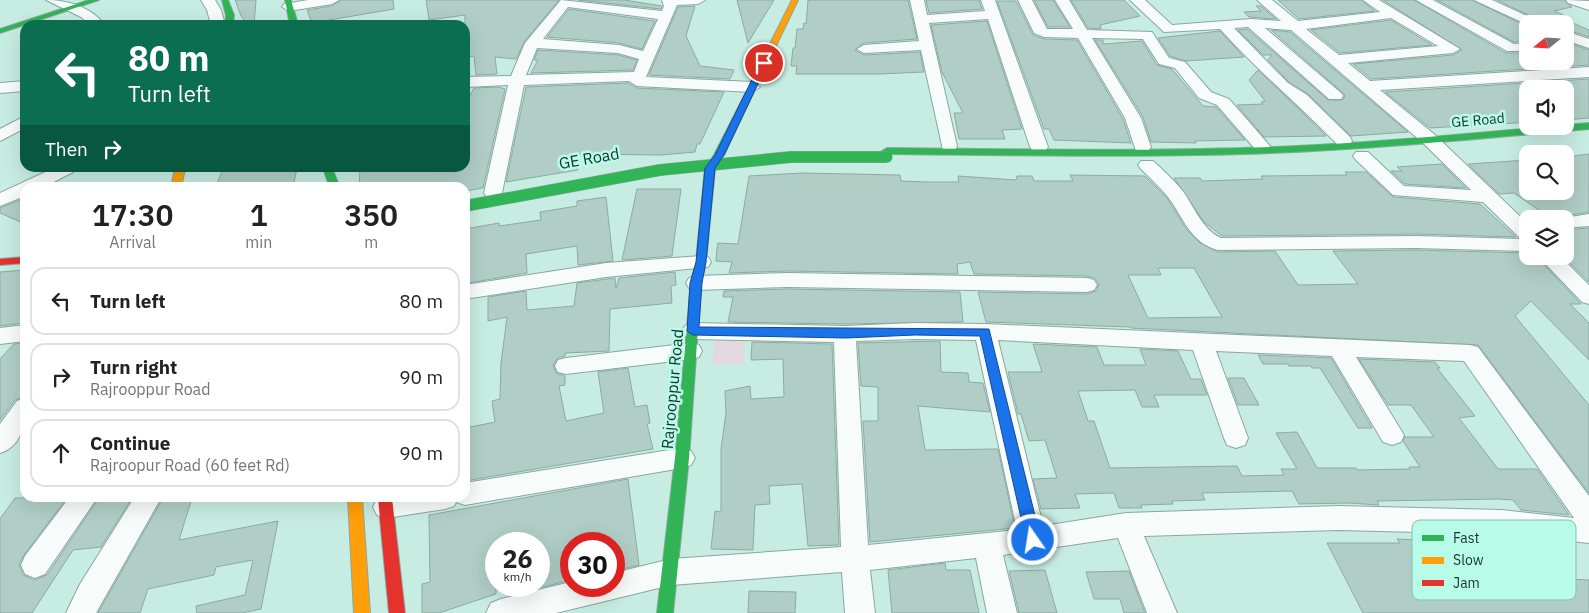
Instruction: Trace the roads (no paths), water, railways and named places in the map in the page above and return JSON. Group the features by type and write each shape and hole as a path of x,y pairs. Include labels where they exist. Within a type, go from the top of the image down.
{"main road":[{"path":"34,20 96,0"},
{"path":"225,0 230,15 230,20"},
{"path":"710,168 719,155 795,0"},
{"path":"288,3 293,20"},
{"path":"0,31 20,25"},
{"name":"GE Road","path":"1432,144 1589,126"},
{"name":"GE Road","path":"1432,144 1589,134"},
{"path":"470,205 606,175 725,157 797,151 887,154 1174,153 1432,144"},
{"name":"GE Road","path":"470,197 644,164 719,155"},
{"name":"GE Road","path":"470,205 710,168"},
{"name":"Rajrooppur Road","path":"665,613 682,458 696,283 701,262 710,168"},
{"path":"0,262 20,260"},
{"path":"355,502 362,613"},
{"path":"386,502 397,613"}],"street":[{"path":"53,0 74,7 93,20"},
{"path":"208,0 214,10 217,20"},
{"path":"288,3 332,0"},
{"path":"698,0 670,1 671,6 637,81 752,87"},
{"path":"917,0 949,146"},
{"path":"944,0 950,17"},
{"path":"988,0 1039,147"},
{"path":"1025,0 1039,30 1044,34 1147,35 1164,61 1180,65 1205,95 1224,102 1262,146"},
{"path":"1062,0 1085,35 1133,118 1145,156 1174,192 1199,231 1209,241 1218,244 1416,242 1519,245"},
{"path":"1137,0 1169,30 1225,27 1251,23 1294,26 1393,14"},
{"path":"1264,0 1371,90 1519,224"},
{"path":"1336,60 1453,49 1370,0"},
{"path":"1424,0 1512,48 1519,47"},
{"path":"1481,0 1519,16"},
{"path":"1573,0 1589,6"},
{"path":"493,193 517,80 532,43 565,2 666,16"},
{"path":"920,19 994,15"},
{"path":"1251,23 1335,96"},
{"path":"1225,27 1283,86 1301,98 1344,141"},
{"path":"532,43 619,50 647,57"},
{"path":"864,49 928,45"},
{"path":"1301,98 1335,96 1371,90 1589,72"},
{"path":"470,82 638,76"},
{"path":"0,88 20,86"},
{"path":"0,136 20,124"},
{"path":"1362,156 1399,191 1490,197"},
{"path":"38,182 59,172"},
{"path":"0,200 20,191"},
{"path":"1574,221 1589,220"},
{"path":"470,291 606,270 701,262"},
{"path":"1557,265 1589,297"},
{"path":"696,283 787,280 1087,285"},
{"path":"566,366 692,341 915,331 985,332 1202,344 1470,353 1589,517"},
{"path":"985,332 1033,540"},
{"path":"0,336 20,334"},
{"path":"846,334 860,613"},
{"path":"1202,344 1236,438"},
{"path":"1339,348 1392,435"},
{"path":"0,443 20,414"},
{"path":"470,493 682,458"},
{"path":"35,566 81,502"},
{"path":"81,613 90,593 146,502"},
{"path":"625,583 671,572 856,559 1033,540 1126,525 1338,518 1420,520"},
{"path":"1126,525 1162,613"},
{"path":"1576,530 1589,531"},
{"path":"987,545 1002,613"},
{"path":"500,613 567,597"}]}
